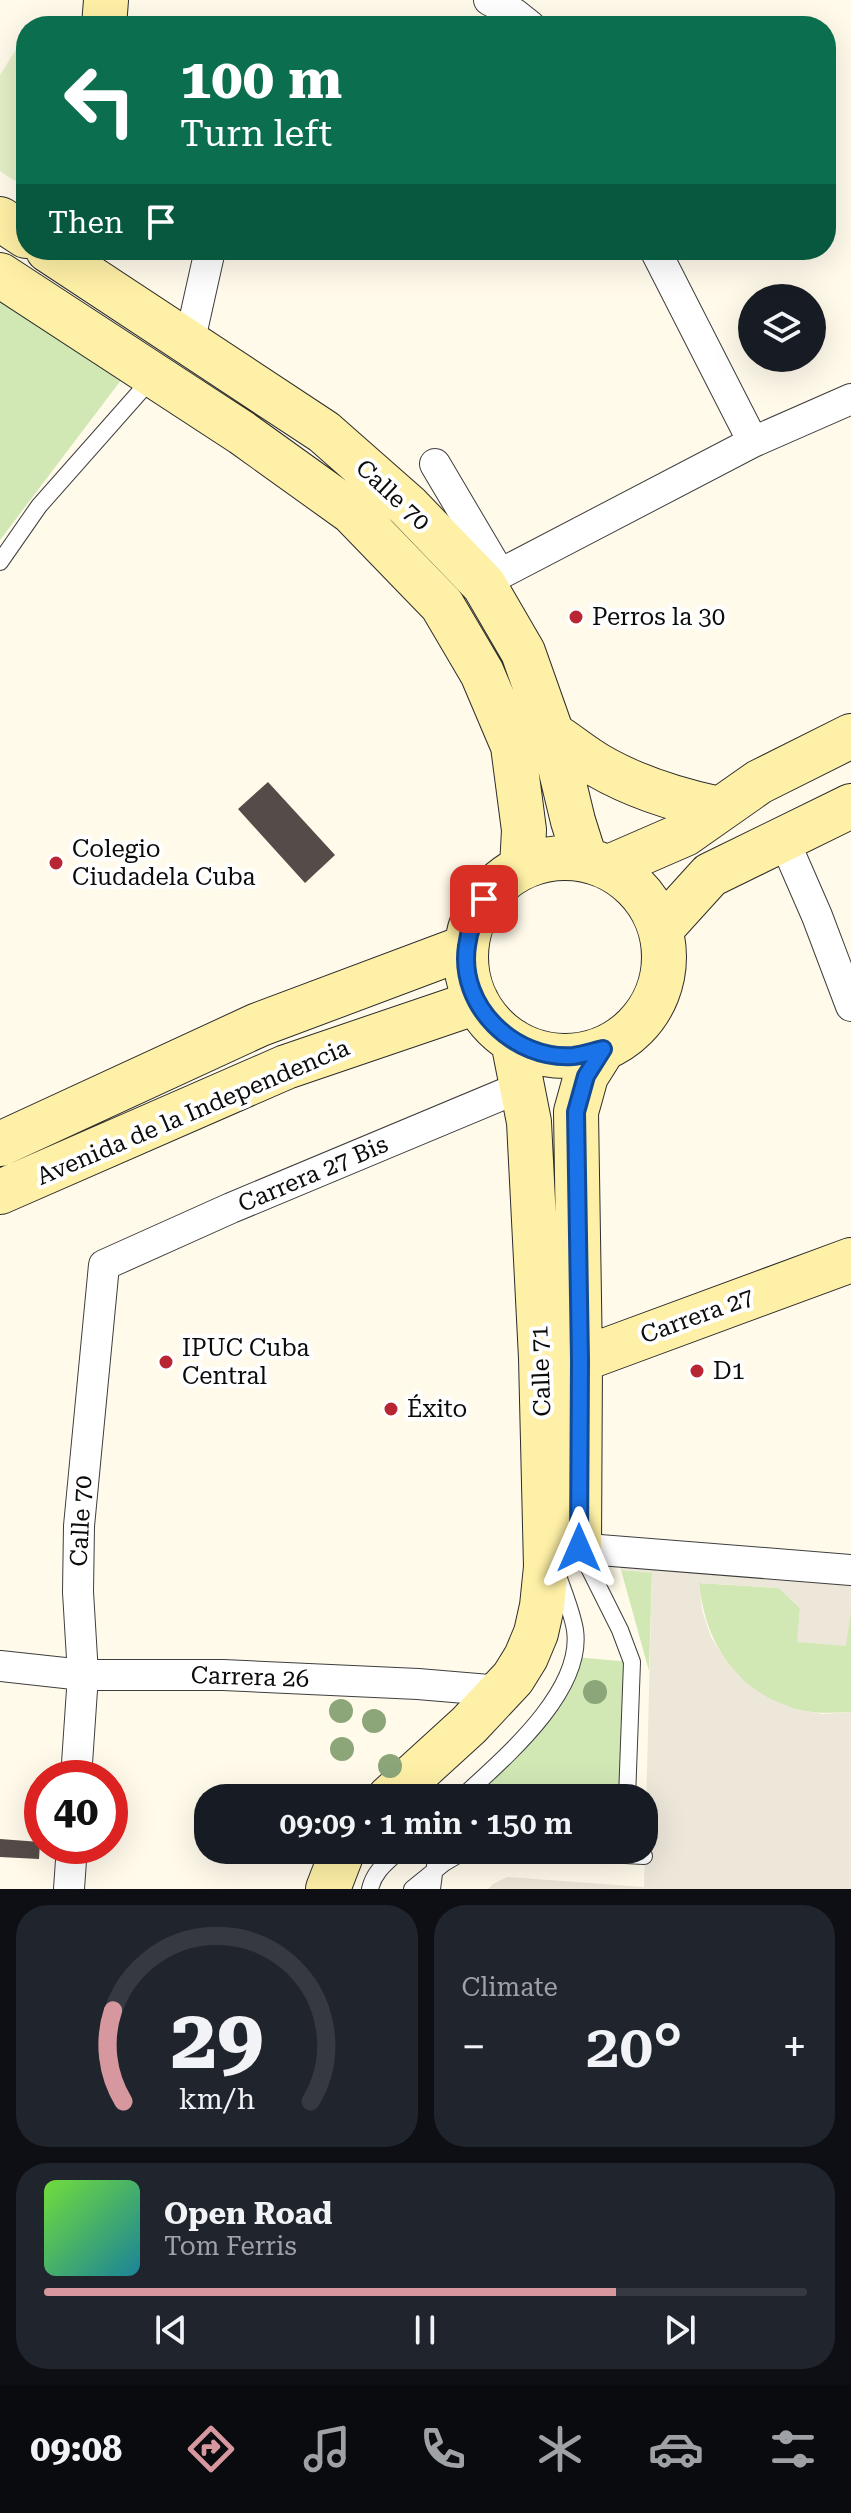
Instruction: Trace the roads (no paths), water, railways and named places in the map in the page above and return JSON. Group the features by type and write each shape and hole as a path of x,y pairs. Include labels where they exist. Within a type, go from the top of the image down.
{"main road":[{"path":"80,327 85,262"},
{"name":"Calle 70","path":"85,262 202,353 324,432 492,580 523,652 552,734 573,821 597,863"},
{"name":"Calle 70","path":"0,275 191,399 352,512 442,605 482,673 513,746 524,830 522,867"},
{"path":"191,399 202,353"},
{"path":"552,734 598,766 637,785 677,800 719,809"},
{"path":"597,863 685,834 759,782 851,736"},
{"path":"661,929 710,875 851,806"},
{"path":"553,858 597,863 635,885 654,912 661,929 665,954 662,978 654,1002 642,1022 624,1037 603,1049 573,1056 542,1053 513,1041 499,1030 477,1002 468,974 466,947 472,922 484,899 501,880 522,867 553,858"},
{"name":"Avenida de la Independencia","path":"0,1144 258,1025 466,947"},
{"name":"Avenida de la Independencia","path":"0,1192 286,1067 477,1002"},
{"name":"Calle 71","path":"513,1041 529,1122 561,1359"},
{"name":"Calle 71","path":"405,1784 513,1678 536,1633 546,1567 562,1548 561,1359 576,1112 586,1076 603,1049"},
{"name":"Carrera 27","path":"561,1359 851,1260"},
{"path":"328,1889 338,1864"}],"street":[{"path":"489,0 518,16"},
{"path":"202,353 209,260"},
{"path":"660,260 753,442"},
{"path":"435,464 492,580 753,442 851,399"},
{"path":"783,838 851,1006"},
{"name":"Carrera 27 Bis","path":"104,1265 231,1208 523,1086"},
{"name":"Calle 70","path":"77,1760 83,1675 78,1592 79,1526 104,1265"},
{"path":"562,1548 851,1570"},
{"name":"Carrera 26","path":"0,1666 83,1675 223,1675 501,1691"},
{"path":"69,1889 71,1864"}],"lane":[{"path":"0,562 39,506 154,376"},
{"path":"476,1784 546,1710 560,1689 574,1657 575,1630 559,1578 562,1548"},
{"path":"562,1548 620,1630 632,1662 628,1784"},
{"path":"370,1889 384,1864"},
{"path":"432,1889 435,1864"},
{"path":"412,1889 442,1864"}],"place":[{"name":"Perros la 30","path":"576,617"},
{"name":"Colegio Ciudadela Cuba","path":"56,863"},
{"name":"IPUC Cuba Central","path":"166,1362"},
{"name":"D1","path":"697,1371"},
{"name":"Éxito","path":"391,1409"}]}
